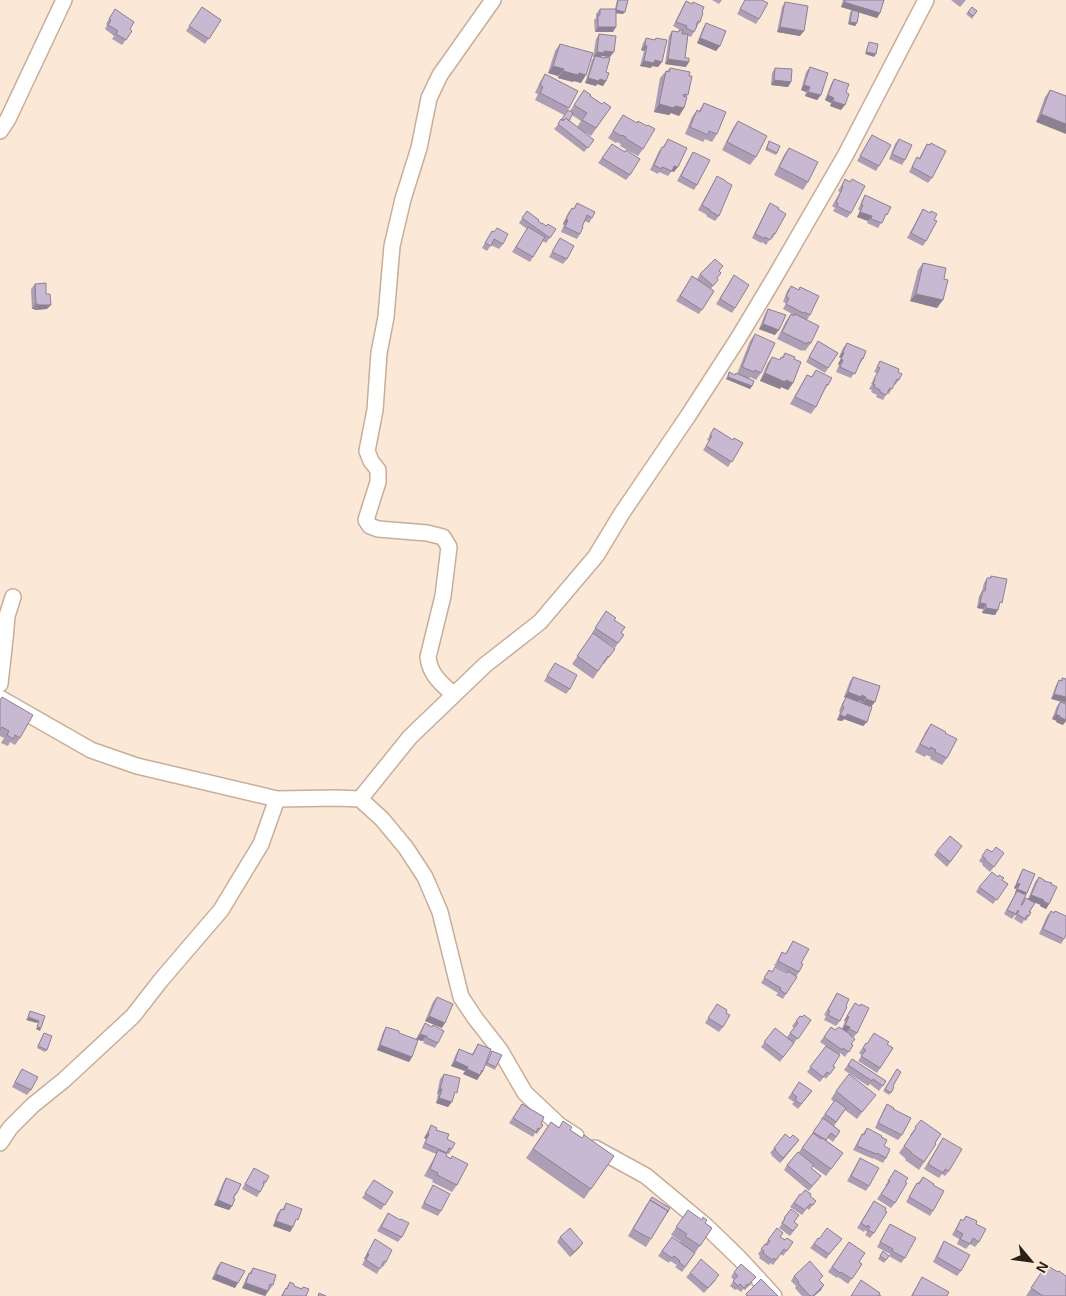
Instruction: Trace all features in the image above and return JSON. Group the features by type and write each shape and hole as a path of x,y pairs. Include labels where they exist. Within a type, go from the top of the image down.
{"street":[{"path":"0,131 8,119 64,0"},
{"path":"454,695 429,667 428,657 443,596 449,547 443,537 427,532 370,526 366,520 378,482 378,470 371,461 367,450 374,410 379,353 386,317 392,246 419,148 429,98 440,75 493,0"},
{"path":"360,800 410,737 485,665 540,622 596,556 622,513 739,337 845,156 926,0"},
{"path":"0,684 7,616 13,597"},
{"path":"0,692 0,698 91,750 136,766 277,799 336,798 360,800 382,819 406,848 425,877 440,912 450,959 461,997 500,1050 525,1093 559,1125 646,1176 706,1226 774,1296"},
{"path":"0,1143 10,1128 33,1105 64,1080 133,1016 161,980 222,910 261,844 277,799"}],"building":[{"path":"618,0 628,0 625,12 616,10"},
{"path":"745,0 762,0 768,3 759,19 740,9"},
{"path":"845,0 884,0 880,13 844,2"},
{"path":"686,1 704,7 700,22 698,21 694,32 686,28 687,26 676,22"},
{"path":"785,2 808,6 804,31 780,27"},
{"path":"202,7 221,20 209,39 189,26"},
{"path":"972,7 977,11 973,16 968,12"},
{"path":"115,9 134,22 130,29 132,31 126,40 116,34 118,31 108,25"},
{"path":"600,9 616,9 616,27 598,27"},
{"path":"852,10 859,12 857,23 850,22"},
{"path":"706,23 726,31 720,46 700,38"},
{"path":"679,30 683,30 682,34 688,34 685,58 689,58 689,62 668,59 672,31 679,32"},
{"path":"599,34 616,36 614,52 597,52"},
{"path":"646,38 667,40 662,62 655,60 654,63 644,61 647,46 645,45"},
{"path":"869,42 878,44 876,54 866,52"},
{"path":"560,44 593,53 586,75 563,71 564,69 553,66"},
{"path":"595,56 610,58 606,72 609,73 606,81 588,78"},
{"path":"810,67 828,73 821,95 808,92 810,87 804,85"},
{"path":"670,68 690,72 689,76 692,76 688,95 684,94 683,96 687,97 684,108 675,106 674,108 659,104 666,71 669,72"},
{"path":"775,68 792,69 791,82 774,80"},
{"path":"545,74 578,91 569,108 540,93 543,87 540,85"},
{"path":"834,79 849,84 846,92 849,94 845,105 833,101 834,98 828,95"},
{"path":"584,90 602,104 604,102 611,107 596,128 582,120 587,113 574,105"},
{"path":"1050,90 1066,96 1066,124 1041,114"},
{"path":"704,103 726,112 717,134 709,131 708,135 690,127 697,110 700,112"},
{"path":"568,110 573,113 569,121 566,118 562,119"},
{"path":"623,115 637,123 638,121 655,129 643,149 626,137 613,131"},
{"path":"566,118 594,140 588,148 558,124 561,119 563,121"},
{"path":"738,121 767,136 756,157 727,142"},
{"path":"872,135 891,145 879,166 860,156"},
{"path":"668,139 687,148 678,167 674,166 672,171 662,167 661,169 654,165"},
{"path":"899,139 912,145 905,160 892,154"},
{"path":"769,141 780,146 777,153 767,148"},
{"path":"931,143 946,151 932,178 912,167 917,157 920,159 927,144 930,145"},
{"path":"612,144 640,159 630,175 602,158"},
{"path":"789,148 818,162 808,182 779,167"},
{"path":"693,152 710,160 697,185 681,176"},
{"path":"717,176 732,185 719,216 702,205"},
{"path":"845,179 850,182 852,179 865,186 851,213 837,206 838,203 836,202"},
{"path":"865,195 891,207 882,223 871,219 872,216 860,212"},
{"path":"577,203 595,212 592,218 587,215 580,234 565,227 568,220 566,219"},
{"path":"770,203 786,214 770,240 755,234"},
{"path":"923,209 937,214 934,220 937,221 926,241 911,233"},
{"path":"527,211 542,224 546,226 548,224 556,229 550,238 522,218"},
{"path":"528,227 545,237 533,257 516,247"},
{"path":"497,228 508,234 503,244 494,239 491,246 485,243 492,231 494,232"},
{"path":"560,238 574,246 567,259 552,252"},
{"path":"715,259 723,266 719,271 721,273 717,278 718,280 713,286 700,274"},
{"path":"923,263 946,268 944,279 948,280 943,300 916,294"},
{"path":"734,275 749,285 735,308 720,299"},
{"path":"692,276 714,291 702,310 680,296"},
{"path":"46,283 46,294 50,294 51,305 38,305 36,304 35,284"},
{"path":"791,286 799,290 800,287 819,296 810,315 786,304 789,298 786,297"},
{"path":"768,309 786,315 779,330 763,324"},
{"path":"791,314 794,316 795,314 819,326 811,343 808,342 807,344 782,332"},
{"path":"755,334 775,343 761,373 742,367"},
{"path":"818,341 838,353 828,368 809,357"},
{"path":"847,343 866,351 855,374 840,367"},
{"path":"785,353 801,362 793,383 786,380 785,382 765,373 772,357 780,360"},
{"path":"880,361 899,369 898,372 902,374 886,395 874,387 875,385 873,384 880,368 877,367"},
{"path":"816,370 832,378 816,407 795,397 807,375 812,377"},
{"path":"729,372 754,381 752,386 728,377"},
{"path":"714,428 733,440 734,438 743,443 732,462 706,446"},
{"path":"991,576 1007,579 1002,603 1000,602 998,610 986,608 986,604 980,603 983,591 985,591 987,578 991,578"},
{"path":"606,611 616,618 614,620 625,627 621,633 624,635 618,643 595,628"},
{"path":"593,633 615,649 598,671 577,656"},
{"path":"555,663 577,675 570,689 547,676"},
{"path":"853,677 880,686 875,702 866,699 862,695 861,697 848,692"},
{"path":"1062,678 1066,679 1066,697 1054,694 1059,680 1062,681"},
{"path":"2,697 33,715 20,738 15,735 13,739 7,735 9,731 2,727 0,730 0,700"},
{"path":"846,697 872,707 867,722 847,714 846,717 840,715"},
{"path":"1060,702 1066,704 1066,720 1056,714"},
{"path":"931,724 957,739 947,758 935,752 936,750 931,747 930,749 920,744"},
{"path":"950,836 962,846 950,862 937,851"},
{"path":"996,847 1004,853 994,867 982,856 987,849 992,852"},
{"path":"1023,869 1035,874 1027,893 1017,889 1020,884 1017,883"},
{"path":"992,872 998,877 999,875 1004,878 1002,880 1008,884 997,900 979,887"},
{"path":"1039,877 1057,887 1049,904 1031,895"},
{"path":"1017,891 1026,895 1021,905 1026,898 1035,903 1029,912 1031,912 1029,916 1027,915 1025,919 1017,914 1018,910 1016,914 1007,910"},
{"path":"1051,911 1066,916 1066,935 1064,939 1043,929"},
{"path":"793,941 809,949 801,963 803,964 799,972 778,961 782,952 786,954"},
{"path":"775,967 787,973 788,971 797,977 786,994 780,990 781,988 764,978 769,970 772,972"},
{"path":"837,993 849,999 840,1021 828,1015 830,1011 828,1010"},
{"path":"437,997 453,1004 445,1023 429,1016"},
{"path":"855,1003 869,1008 857,1033 845,1025 849,1017 847,1016"},
{"path":"717,1004 727,1010 726,1013 730,1015 723,1027 708,1018"},
{"path":"30,1011 45,1016 41,1028 37,1027 39,1021 28,1017"},
{"path":"804,1015 811,1020 798,1039 790,1033 798,1023 796,1021 800,1016"},
{"path":"425,1023 444,1031 438,1043 420,1034"},
{"path":"386,1027 418,1040 412,1057 380,1045"},
{"path":"831,1027 835,1030 839,1027 855,1039 851,1044 853,1045 849,1052 843,1048 842,1050 824,1037"},
{"path":"775,1028 794,1043 783,1057 764,1042"},
{"path":"44,1033 52,1036 47,1050 38,1046"},
{"path":"874,1033 889,1042 887,1044 893,1048 880,1068 861,1056 866,1050 863,1048"},
{"path":"478,1044 491,1049 480,1075 455,1061 459,1049 473,1055"},
{"path":"826,1046 840,1055 830,1074 827,1072 823,1077 810,1067"},
{"path":"492,1051 502,1055 496,1067 487,1063"},
{"path":"852,1059 886,1081 883,1086 848,1065"},
{"path":"22,1069 38,1077 31,1090 15,1082"},
{"path":"897,1069 901,1072 891,1093 885,1089"},
{"path":"444,1074 460,1078 457,1093 455,1092 452,1102 439,1098"},
{"path":"849,1074 876,1095 862,1112 836,1091"},
{"path":"799,1082 812,1091 801,1104 795,1100 797,1097 792,1093"},
{"path":"835,1100 846,1108 836,1122 825,1114"},
{"path":"522,1104 544,1117 541,1124 543,1125 536,1132 513,1118"},
{"path":"887,1104 911,1118 902,1135 878,1123"},
{"path":"823,1118 840,1131 836,1137 831,1133 826,1140 813,1132"},
{"path":"921,1120 941,1134 924,1162 904,1146"},
{"path":"563,1121 572,1127 570,1130 582,1138 584,1135 614,1156 591,1189 533,1149 551,1122 559,1128"},
{"path":"431,1125 437,1128 436,1130 449,1134 447,1139 455,1143 452,1149 449,1148 447,1153 425,1143"},
{"path":"867,1128 887,1140 884,1146 890,1149 886,1158 857,1146"},
{"path":"813,1133 843,1153 831,1169 802,1148"},
{"path":"785,1134 790,1138 793,1135 799,1140 783,1158 774,1148"},
{"path":"943,1138 962,1149 949,1171 945,1169 943,1173 928,1164"},
{"path":"438,1150 447,1154 446,1156 451,1159 452,1156 468,1164 457,1185 437,1175 438,1173 430,1169"},
{"path":"798,1152 814,1165 811,1168 821,1176 812,1186 787,1165"},
{"path":"860,1158 879,1168 869,1186 851,1176"},
{"path":"254,1168 269,1176 266,1182 264,1181 260,1192 245,1184"},
{"path":"895,1170 908,1178 895,1203 881,1194"},
{"path":"923,1177 944,1191 933,1211 909,1197"},
{"path":"226,1178 241,1184 233,1198 235,1199 232,1206 218,1200"},
{"path":"374,1180 393,1192 385,1205 365,1193"},
{"path":"433,1185 450,1194 441,1211 424,1203"},
{"path":"805,1190 816,1201 805,1210 794,1203"},
{"path":"652,1197 670,1208 667,1213 668,1211 650,1200"},
{"path":"650,1200 668,1211 651,1239 633,1229"},
{"path":"874,1201 886,1208 885,1211 887,1212 874,1233 868,1230 870,1227 868,1225 867,1227 861,1223"},
{"path":"286,1203 302,1209 293,1227 276,1221 281,1209 284,1210"},
{"path":"791,1209 799,1215 794,1222 798,1225 793,1231 782,1223"},
{"path":"688,1210 702,1220 703,1217 707,1220 705,1223 712,1228 700,1246 676,1227"},
{"path":"388,1213 409,1223 402,1237 381,1227"},
{"path":"966,1216 977,1221 976,1224 986,1229 979,1242 973,1238 970,1244 960,1239 963,1234 956,1230 961,1219 963,1221"},
{"path":"890,1224 916,1238 905,1258 880,1242"},
{"path":"570,1228 583,1243 574,1252 560,1237"},
{"path":"777,1228 783,1233 780,1237 785,1240 787,1238 793,1242 787,1251 784,1249 776,1260 774,1258 772,1260 761,1249 765,1244 767,1245 770,1241 768,1240"},
{"path":"827,1228 842,1239 829,1254 814,1244"},
{"path":"672,1237 695,1253 685,1267 674,1256 672,1258 662,1251"},
{"path":"375,1239 392,1250 380,1269 366,1260"},
{"path":"944,1241 970,1255 961,1271 937,1257"},
{"path":"849,1242 865,1253 859,1262 862,1264 852,1279 832,1267"},
{"path":"883,1251 889,1256 886,1260 880,1256"},
{"path":"701,1259 719,1275 708,1288 690,1273"},
{"path":"810,1261 823,1276 819,1280 824,1285 813,1296 810,1296 794,1276"},
{"path":"221,1262 245,1271 238,1283 216,1274"},
{"path":"741,1264 756,1277 744,1288 740,1284 738,1286 733,1281 738,1276 734,1272"},
{"path":"1048,1266 1066,1276 1066,1296 1043,1296 1031,1288 1043,1270 1045,1271"},
{"path":"253,1268 276,1275 273,1285 270,1284 268,1291 246,1283 249,1273 251,1274"},
{"path":"922,1277 949,1292 947,1296 912,1296"},
{"path":"761,1279 778,1296 747,1296 746,1294"},
{"path":"861,1280 880,1293 879,1295 881,1296 851,1296"},
{"path":"290,1282 302,1289 303,1287 309,1289 306,1296 282,1296"}]}
